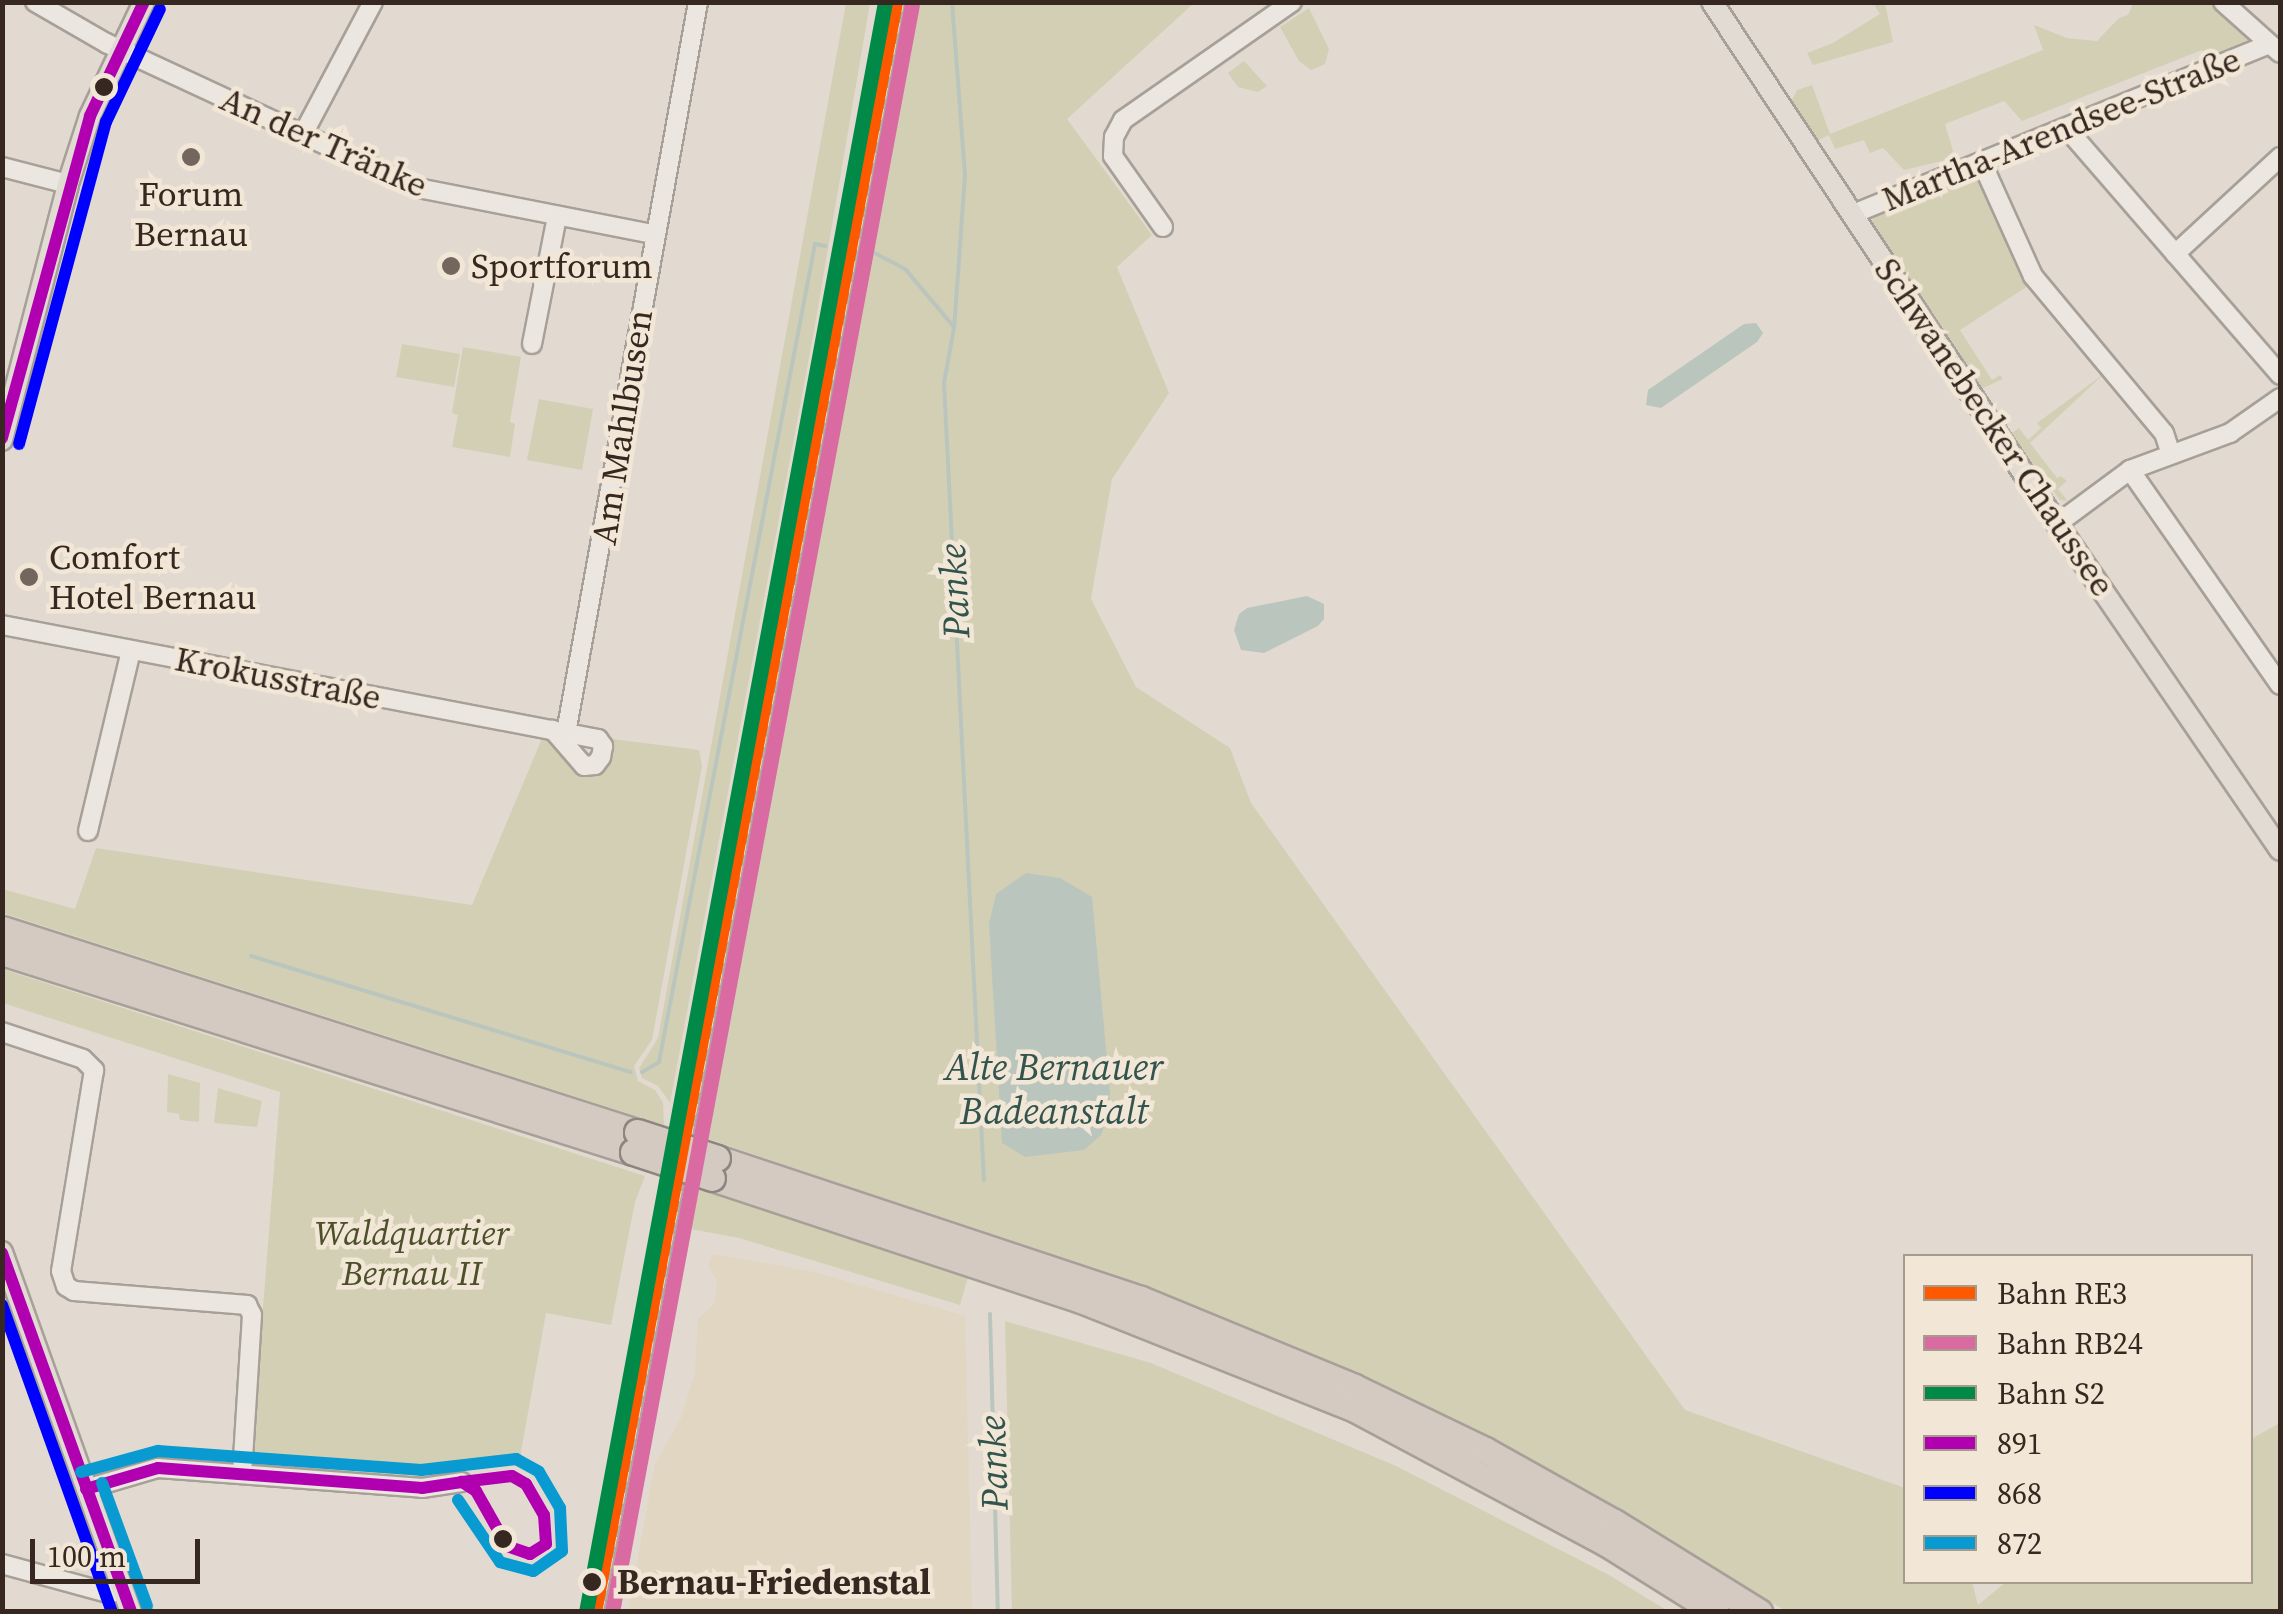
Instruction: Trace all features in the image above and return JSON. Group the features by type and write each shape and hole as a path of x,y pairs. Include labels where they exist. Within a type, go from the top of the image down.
{"highway":[{"path":"2,929 715,1168 1141,1299 1354,1387 1566,1495 1758,1612"},
{"path":"2,952 635,1142"},
{"path":"715,1168 1066,1294 1355,1409 1606,1543 1716,1612"}],"main road":[{"path":"2,440 68,184 119,50 144,2"},
{"name":"Schwanebecker Chaussee","path":"1712,2 2057,524 2280,850"},
{"path":"2,1252 128,1601"}],"street":[{"name":"An der Tränke","path":"35,2 119,50 429,192 654,234"},
{"path":"302,136 373,2"},
{"name":"Am Mahlbusen","path":"560,732 607,524 614,457 698,2"},
{"path":"1163,227 1113,156 1114,137 1123,120 1292,2"},
{"path":"2223,2 2275,48"},
{"name":"Martha-Arendsee-Straße","path":"1852,214 2275,48"},
{"path":"2068,130 2280,376"},
{"path":"2176,254 2280,157"},
{"path":"1982,163 2033,276 2164,433 2170,454"},
{"path":"2,167 68,184"},
{"path":"532,344 557,216"},
{"path":"2057,524 2130,470 2230,433 2280,398"},
{"path":"2130,470 2280,685"},
{"name":"Krokusstraße","path":"2,626 560,732"},
{"path":"88,831 130,650"},
{"path":"2,1032 82,1059 94,1070 62,1272 66,1286 74,1290 247,1305 252,1314 242,1473"},
{"path":"86,1489 158,1468 422,1488 462,1482"},
{"path":"2,1564 128,1601"}],"shaded area":[{"path":"712,1254 815,1272 965,1316 972,1611 628,1611 655,1464 681,1418 695,1372 698,1319 715,1303 717,1280 708,1267"}],"green space":[{"path":"846,3 870,3 814,331 670,1103 658,1086 642,1078 639,1068 658,1038"},
{"path":"909,3 1194,3 1067,119 1152,235 1117,267 1169,393 1112,479 1091,599 1136,687 1230,748 1251,803 1685,1410 1903,1487 1903,1584 1973,1584 1978,1605 2004,1584 2253,1584 2253,1438 2280,1423 2280,1611 1786,1611 1596,1498 1359,1376 1146,1288 705,1138"},
{"path":"1873,3 1885,3 1893,42 1813,65 1807,53 1833,43 1880,14"},
{"path":"2133,3 2217,3 2252,39 2250,46 2211,61 2202,50 2022,121 2004,101 1945,124 1955,158 1904,170 1883,148 1870,153 1864,140 1835,149 1829,135 1817,141 1791,102 1797,90 1812,85 1830,134 2043,50 2034,25 2067,38 2097,41 2119,18 2128,15"},
{"path":"1309,8 1329,49 1325,64 1311,70 1299,61 1280,27"},
{"path":"1244,61 1267,86 1258,92 1238,87 1228,73"},
{"path":"1971,175 1986,190 2028,286 1960,330 1992,380 2000,375 2003,379 1981,389 1976,387 1871,227 1874,214"},
{"path":"402,344 460,354 454,387 396,377"},
{"path":"463,347 521,357 510,422 515,424 510,457 452,447 458,415 452,413"},
{"path":"2105,373 2030,443 2057,478 2061,476 2067,481 2058,489 2068,501 2060,500 2010,434 2019,428 2028,440 2041,428 2037,423"},
{"path":"539,399 593,409 582,470 527,460"},
{"path":"543,736 588,774 605,738 699,750 702,766 652,1040 634,1066 638,1081 655,1090 663,1102 664,1125 3,913 2,889 75,909 96,848 472,905"},
{"name":"Waldquartier Bernau II","path":"2,969 645,1176 635,1202 611,1325 546,1313 519,1463 411,1478 257,1467 251,1460 280,1092 3,1003"},
{"path":"168,1074 200,1083 199,1122 180,1120 179,1114 167,1112"},
{"path":"218,1088 262,1101 257,1127 214,1123"},
{"path":"692,1187 968,1277 960,1305 739,1238 685,1228"},
{"path":"1005,1321 1151,1363 1396,1466 1609,1575 1668,1611 1012,1611"}],"water":[{"path":"1756,323 1763,333 1757,342 1661,408 1646,405 1648,390 1744,324"},
{"path":"1307,596 1324,604 1324,619 1318,626 1264,653 1241,650 1234,630 1239,614 1247,608"},
{"name":"Alte Bernauer Badeanstalt","path":"1026,873 1060,878 1092,897 1110,1092 1109,1113 1101,1135 1084,1150 1025,1157 1002,1143 989,924 996,894"}],"waterway":[{"name":"Panke","path":"952,2 965,176 954,328 944,383 984,1180"},
{"path":"642,1072 659,1062 815,244 826,246"},
{"path":"871,251 906,270 954,327"},
{"path":"251,956 631,1072"},
{"name":"Panke","path":"990,1314 998,1612"}],"railway":[{"path":"601,1612 902,2"}],"rail line":[{"name":"S2","path":"586,1612 885,2"},
{"name":"RE3","path":"594,1612 895,2"},
{"name":"RB24","path":"612,1612 912,5"}],"transit line":[{"name":"891","path":"2,438 90,116 144,2"},
{"name":"868","path":"19,444 106,122 160,9"},
{"name":"891","path":"2,1253 131,1612"},
{"name":"868","path":"2,1305 112,1612"},
{"name":"872","path":"81,1472 158,1451 421,1470 516,1459 539,1472 560,1508 562,1551 533,1571 500,1562 458,1500"},
{"name":"891","path":"86,1489 158,1468 422,1488 462,1482"},
{"name":"891","path":"512,1476 526,1484 544,1515 546,1544 530,1554 507,1546 476,1491 462,1482 512,1476"},
{"name":"872","path":"102,1483 147,1606"}],"place":[{"name":"Forum Bernau","path":"191,157"},
{"name":"Sportforum","path":"451,266"},
{"name":"Comfort Hotel Bernau","path":"29,577"},
{"name":"Bernau-Friedenstal","path":"592,1582"}]}
